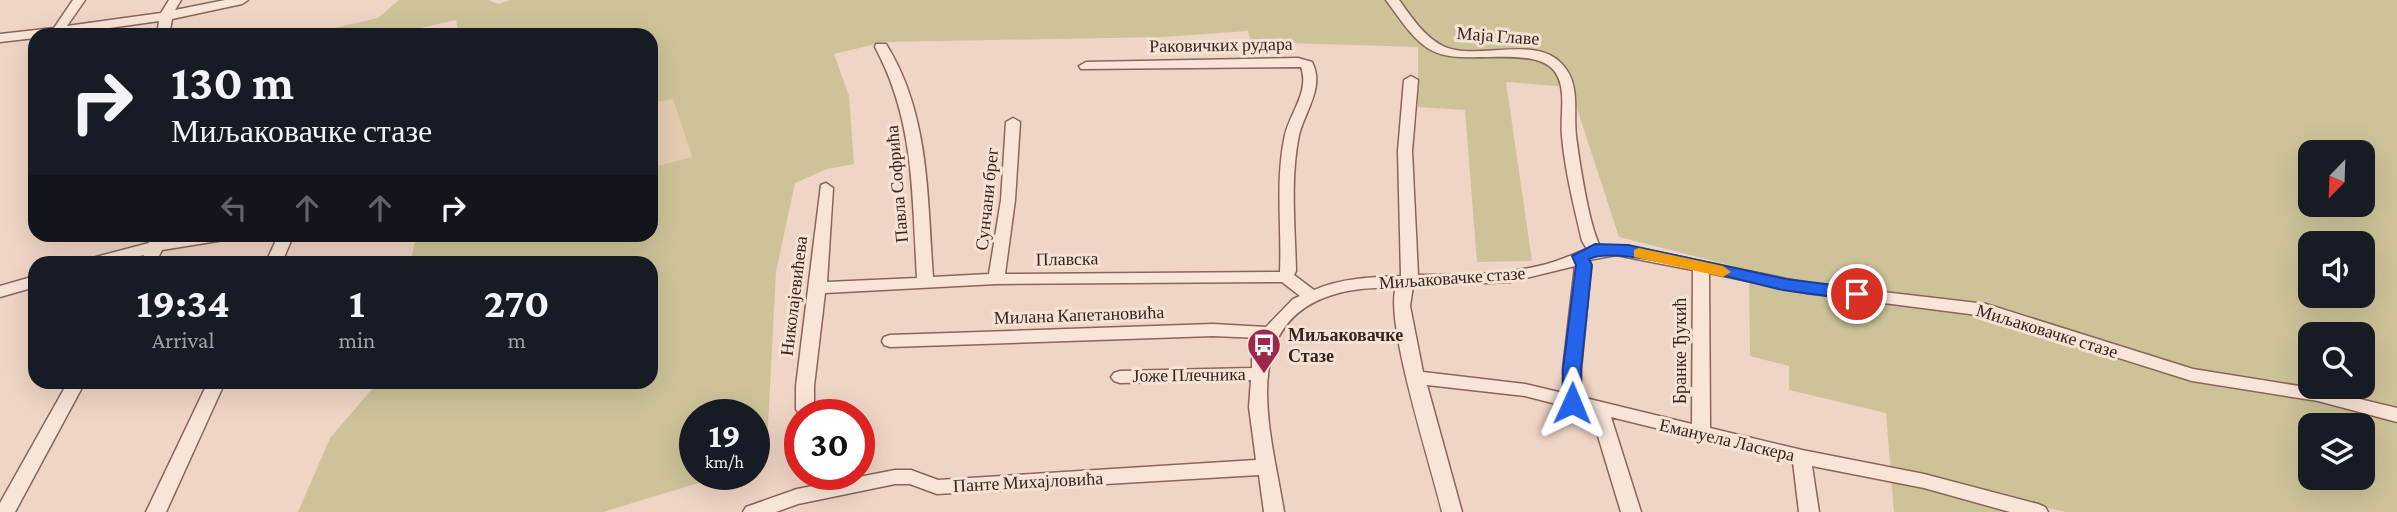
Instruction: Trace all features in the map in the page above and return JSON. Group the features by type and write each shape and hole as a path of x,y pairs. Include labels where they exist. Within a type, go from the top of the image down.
{"street":[{"path":"60,28 79,0"},
{"path":"164,28 166,16 175,0"},
{"path":"84,28 166,16 242,0"},
{"name":"Маја Главе","path":"1392,0 1430,44 1441,50 1461,54 1534,56 1559,67 1567,89 1569,135 1591,244 1588,253"},
{"path":"0,38 28,35"},
{"name":"Павла Софрића","path":"881,47 900,80 910,112 925,282"},
{"name":"Раковичких рудара","path":"1086,66 1298,62 1307,65 1309,85 1292,135 1289,159 1288,271 1285,277"},
{"path":"1411,80 1404,133 1404,186 1411,266 1401,303 1416,377 1452,512"},
{"name":"Сунчани брег","path":"996,279 1008,200 1013,121"},
{"name":"Николајевићева","path":"805,399 804,386 818,288 826,188"},
{"path":"114,256 151,242"},
{"name":"Миљаковачке стазе","path":"1273,512 1258,407 1258,374 1269,333 1281,317 1310,295 1350,286 1504,277 1553,268 1588,253 1628,251 1822,291 1970,307 2020,319 2192,375 2318,395 2397,415"},
{"path":"1572,403 1572,369 1584,265 1588,253"},
{"name":"Бранке Ђукић","path":"1701,267 1701,434"},
{"path":"1285,277 1310,295"},
{"name":"Плавска","path":"818,288 996,279 1285,277"},
{"path":"0,292 28,283"},
{"name":"Милана Капетановића","path":"890,341 1213,330 1269,333"},
{"name":"Јоже Плечника","path":"1120,377 1258,374"},
{"name":"Емануела Ласкера","path":"1416,377 1512,388 1802,457 1924,481 2038,512"},
{"path":"5,512 72,389"},
{"path":"156,512 213,389"},
{"path":"1599,409 1631,512"},
{"path":"1802,457 1809,512"},
{"name":"Панте Михајловића","path":"753,512 797,497 895,477 911,477 937,487 1268,467"}],"shaded area":[{"path":"399,0 488,0 499,4 510,0 2397,0 2397,512 2066,512 2048,508 2048,512 1894,512 1886,413 1789,390 1789,366 1750,356 1749,270 1619,237 1570,87 1506,82 1532,261 1477,262 1465,110 1418,107 1418,47 1251,42 1248,31 1163,37 884,42 834,54 849,96 854,164 827,169 795,183 776,272 769,399 679,399 679,489 603,512 298,512 330,438 372,389 658,389 658,256 412,256 415,242 658,242 658,166 692,157 673,99 658,102 658,28 458,28 456,20 420,28 334,28 378,18"},
{"path":"673,98 692,158 658,166 658,101"}],"slow traffic":[{"path":"1639,253 1723,272"}],"place":[{"name":"Миљаковачке Стазе","path":"1264,375"}],"route":[{"path":"1572,403 1572,369 1584,265 1580,256 1595,250 1611,248 1786,285 1857,294"}]}
